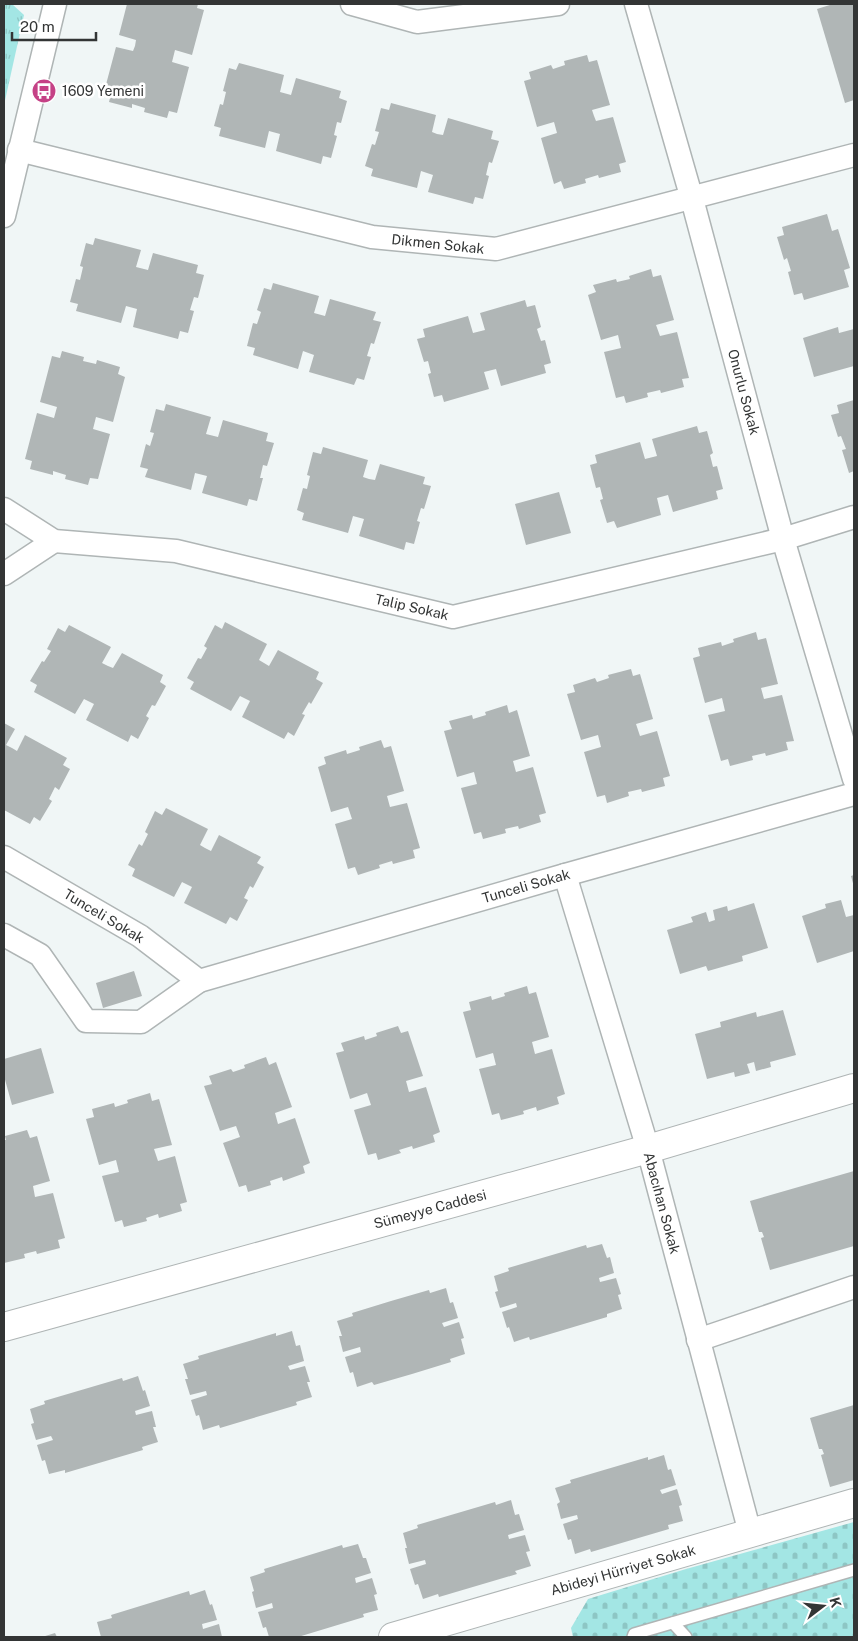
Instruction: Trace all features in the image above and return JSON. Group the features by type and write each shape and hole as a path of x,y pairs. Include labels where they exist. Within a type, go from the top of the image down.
{"street":[{"path":"4,216 55,4"},
{"path":"352,4 418,22 558,4"},
{"name":"Onurlu Sokak","path":"636,4 692,199 783,539 854,779"},
{"name":"Dikmen Sokak","path":"20,150 372,237 496,249 854,155"},
{"name":"Talip Sokak","path":"4,509 54,541 176,550 453,617 783,539 854,517"},
{"path":"4,574 54,541"},
{"name":"Tunceli Sokak","path":"4,935 40,955 86,1021 141,1022 199,981 854,794"},
{"name":"Tunceli Sokak","path":"4,857 140,936 199,981"},
{"name":"Abacıhan Sokak","path":"565,875 648,1149 750,1533"},
{"name":"Sümeyye Caddesi","path":"4,1327 648,1149 854,1088"},
{"path":"698,1340 854,1287"},
{"name":"Abideyi Hürriyet Sokak","path":"393,1637 854,1503"}],"lane":[{"path":"633,1637 634,1634 854,1570"},
{"path":"673,1623 686,1637"}],"green space":[{"path":"4,4 12,4 24,15 4,105"},
{"path":"854,1522 854,1637 573,1637 571,1628 588,1599 686,1569"}],"building":[{"path":"127,4 198,4 197,8 204,10 192,55 175,50 172,62 189,67 177,113 169,111 167,118 144,112 145,108 132,104 132,108 109,102 111,94 104,92 116,47 133,51 135,46 136,40 119,35"},
{"path":"833,4 854,4 854,100 845,103 817,9"},
{"path":"587,55 589,62 597,60 610,105 592,110 594,116 596,121 613,117 626,162 619,164 621,172 599,178 598,175 585,179 586,183 564,189 561,181 554,184 541,138 557,133 554,122 537,127 524,81 531,79 529,72 551,65 553,69 565,65 564,61"},
{"path":"239,63 284,75 280,92 291,95 296,78 341,91 339,98 347,101 341,123 337,122 334,135 337,136 331,158 323,156 321,164 276,151 280,134 269,131 265,148 219,136 221,128 214,126 220,104 223,105 226,92 223,91 229,68 236,70"},
{"path":"391,103 436,115 432,132 437,134 443,135 448,118 493,131 491,139 499,141 492,163 489,162 486,175 489,176 483,199 475,197 473,204 428,192 433,175 421,171 417,188 371,176 373,169 365,166 372,144 375,145 379,132 375,131 381,108 389,110"},
{"path":"827,214 832,231 838,229 850,268 844,270 849,287 804,300 802,293 794,295 788,272 791,271 787,258 784,260 777,237 784,235 782,227"},
{"path":"95,238 141,250 136,267 148,270 153,253 198,265 196,273 204,275 198,298 194,297 190,310 194,311 188,333 180,331 178,339 133,327 137,309 126,306 121,323 76,311 78,304 70,302 76,279 80,280 83,267 80,266 86,243 93,245"},
{"path":"651,269 653,277 661,275 674,320 656,325 660,336 677,332 689,378 682,379 684,387 661,393 660,390 647,393 648,397 626,403 624,396 616,398 604,352 621,348 618,335 601,340 588,295 596,292 593,285 616,279 617,282 630,279 629,276"},
{"path":"273,283 319,296 314,313 325,316 330,299 376,312 373,320 381,322 374,344 371,343 367,356 371,357 364,380 357,378 354,385 309,372 314,355 303,351 298,369 253,355 255,348 247,346 253,323 257,324 261,312 257,310 264,288 271,290"},
{"path":"525,300 527,307 535,305 541,327 537,329 541,341 545,340 551,363 544,365 546,373 501,386 496,369 484,372 489,389 444,402 442,395 434,397 428,374 431,373 428,361 424,362 417,339 425,337 423,329 468,316 473,333 485,330 480,313"},
{"path":"838,327 839,333 854,329 854,366 814,377 803,338"},
{"path":"62,351 84,357 83,361 96,364 97,360 120,367 118,374 125,377 113,422 96,417 93,429 110,434 98,479 90,478 88,485 65,479 66,475 53,471 53,475 30,469 32,461 25,459 37,413 54,418 57,407 40,402 52,356 60,358"},
{"path":"854,400 854,471 849,473 842,450 846,449 841,436 838,437 831,415 839,413 837,405"},
{"path":"166,404 211,417 206,434 218,437 223,420 268,433 266,441 274,443 267,466 263,465 260,478 263,478 257,501 249,499 247,506 202,493 207,476 195,473 191,490 145,477 148,469 140,467 146,444 150,446 154,433 150,432 156,409 164,411"},
{"path":"697,426 699,433 707,431 713,453 710,455 713,467 717,466 723,489 716,491 718,499 673,512 668,495 657,498 661,515 617,528 614,521 607,523 600,500 603,499 600,487 596,488 590,465 597,463 595,455 640,442 645,459 657,456 652,439"},
{"path":"323,447 368,460 363,477 369,479 375,480 380,464 425,477 423,484 431,486 424,509 421,508 417,521 420,522 414,544 406,542 404,550 359,536 364,519 353,516 348,533 302,520 304,513 297,510 303,488 307,489 310,476 307,475 313,452 321,454"},
{"path":"559,492 571,533 526,545 515,504"},
{"path":"225,622 267,644 259,660 269,666 278,650 319,672 316,679 323,683 311,704 309,702 302,714 305,715 294,736 288,732 284,739 242,717 250,701 240,696 231,711 190,689 194,682 187,678 198,658 201,659 207,648 204,646 215,625 222,629"},
{"path":"69,625 111,647 102,663 113,668 122,653 163,675 160,682 166,686 155,706 152,705 146,716 149,718 138,739 131,735 128,742 86,720 94,704 84,699 75,714 34,692 37,685 30,681 42,661 44,662 51,651 47,649 58,628 65,632"},
{"path":"756,632 758,640 766,638 778,684 761,688 764,699 782,695 794,741 786,742 788,750 766,756 765,753 752,756 753,760 730,766 728,759 721,761 708,715 725,711 722,698 705,703 693,658 700,656 698,648 721,642 722,646 734,642 733,639"},
{"path":"631,669 633,676 640,674 653,719 636,724 640,736 657,731 670,776 663,778 665,786 642,792 641,789 628,792 629,796 607,803 605,795 597,797 584,752 601,747 598,735 581,740 567,694 575,692 573,685 595,678 597,682 609,678 608,675"},
{"path":"507,705 509,713 517,710 530,756 513,761 516,772 533,767 546,813 539,815 541,822 519,829 518,826 505,829 506,833 483,839 481,832 474,834 461,788 477,784 474,772 457,777 444,731 452,729 449,721 472,715 473,719 486,715 485,712"},
{"path":"4,723 15,729 6,745 17,751 25,735 67,758 63,765 70,769 59,790 55,787 49,799 52,801 40,821 34,817 30,824 4,810"},
{"path":"381,740 384,748 391,746 404,791 387,796 390,807 407,803 420,848 413,850 415,858 393,864 392,861 379,865 380,868 358,875 355,867 348,869 335,824 352,819 348,807 331,812 318,767 326,764 324,757 346,750 347,754 360,750 359,747"},
{"path":"166,808 208,829 200,845 205,848 211,851 219,835 261,857 257,863 264,867 253,888 250,886 244,898 248,900 237,921 230,917 226,924 184,903 192,887 182,882 174,897 132,876 135,869 128,865 139,844 142,846 148,834 145,832 155,811 162,815"},
{"path":"854,875 854,887 851,876"},
{"path":"841,900 846,917 854,915 854,951 817,963 802,916 826,908 825,904"},
{"path":"754,903 768,948 742,956 743,961 708,971 706,966 680,974 667,930 693,922 691,917 706,912 709,922 715,920 713,910 727,906 728,911"},
{"path":"134,971 142,996 103,1008 96,983"},
{"path":"527,986 529,994 536,992 549,1037 532,1042 535,1054 552,1049 565,1094 557,1097 559,1104 537,1111 536,1107 523,1111 524,1114 501,1120 499,1113 492,1115 479,1069 496,1065 493,1053 476,1058 463,1012 471,1010 469,1002 491,996 492,1000 505,996 504,993"},
{"path":"783,1010 796,1055 770,1062 771,1067 756,1071 754,1062 747,1064 750,1073 735,1077 734,1072 707,1079 695,1034 721,1027 720,1022 756,1012 757,1017"},
{"path":"398,1026 401,1033 408,1031 423,1076 406,1081 409,1092 426,1087 440,1132 433,1135 435,1142 413,1149 412,1146 399,1150 401,1153 378,1160 376,1153 368,1155 354,1110 371,1105 367,1093 350,1099 336,1053 344,1051 341,1043 364,1036 365,1040 377,1036 376,1033"},
{"path":"41,1048 54,1093 12,1105 4,1076 4,1059"},
{"path":"266,1057 269,1065 276,1062 292,1107 275,1113 278,1124 295,1118 310,1163 303,1166 305,1173 283,1181 282,1177 270,1181 271,1185 248,1192 246,1185 239,1187 223,1143 240,1137 236,1126 220,1131 204,1086 212,1084 209,1076 231,1069 233,1072 245,1068 244,1065"},
{"path":"150,1093 152,1101 159,1099 172,1145 154,1149 158,1161 175,1156 187,1202 180,1204 182,1211 159,1218 158,1214 146,1218 147,1221 124,1227 122,1220 115,1222 102,1176 119,1172 116,1160 99,1165 86,1119 94,1117 92,1109 114,1103 115,1107 128,1103 127,1100"},
{"path":"27,1130 30,1138 37,1136 50,1181 33,1186 35,1197 53,1193 65,1238 58,1240 60,1248 37,1254 36,1251 24,1254 25,1258 4,1263 4,1140 6,1140 5,1136"},
{"path":"854,1171 854,1246 770,1270 761,1238 764,1237 762,1232 759,1232 750,1201"},
{"path":"602,1244 607,1258 610,1257 614,1273 599,1278 600,1282 616,1278 621,1294 618,1295 622,1309 607,1314 607,1317 530,1340 529,1337 514,1342 502,1312 517,1307 516,1303 500,1308 495,1292 498,1291 494,1276 509,1271 508,1268 586,1245 587,1248"},
{"path":"446,1288 450,1303 453,1302 458,1318 442,1323 444,1327 459,1322 464,1338 461,1339 465,1354 450,1359 451,1362 412,1374 374,1385 372,1382 357,1387 353,1372 350,1373 345,1357 361,1352 360,1347 343,1352 339,1336 342,1336 337,1321 353,1316 352,1313 391,1301 429,1290 430,1293"},
{"path":"292,1331 296,1346 300,1345 304,1361 288,1366 290,1370 305,1366 310,1382 307,1382 312,1397 296,1402 297,1405 220,1428 219,1425 203,1430 199,1415 196,1416 191,1400 207,1395 206,1391 190,1395 185,1379 188,1379 183,1364 199,1359 198,1356 276,1333 276,1336"},
{"path":"138,1376 150,1406 135,1411 136,1415 152,1411 156,1427 153,1427 158,1442 142,1447 143,1450 65,1473 65,1470 49,1474 45,1460 42,1461 37,1445 53,1440 51,1436 36,1440 31,1424 34,1423 30,1409 45,1404 44,1401 122,1378 123,1381"},
{"path":"854,1405 854,1480 830,1487 821,1455 824,1454 822,1449 819,1449 810,1418"},
{"path":"664,1455 668,1470 671,1469 676,1485 660,1490 662,1494 677,1489 682,1505 679,1506 683,1521 668,1525 669,1529 591,1552 590,1549 575,1554 571,1539 568,1540 563,1524 578,1519 577,1515 561,1519 557,1504 560,1502 555,1488 571,1483 570,1480 648,1457 648,1460"},
{"path":"511,1500 515,1515 519,1514 524,1530 508,1535 509,1539 525,1535 530,1551 526,1552 531,1566 515,1571 517,1574 439,1597 438,1594 423,1599 418,1584 415,1585 410,1569 426,1564 425,1560 409,1564 403,1533 418,1528 417,1525 495,1502 496,1505"},
{"path":"358,1544 363,1558 366,1558 371,1573 355,1578 356,1583 372,1578 377,1594 374,1595 378,1610 363,1614 364,1617 298,1637 269,1637 266,1627 263,1628 258,1612 273,1608 272,1603 256,1608 250,1577 265,1572 264,1569 342,1545 343,1548"},
{"path":"205,1590 217,1620 202,1624 203,1629 219,1624 222,1637 101,1637 97,1622 112,1618 111,1615 189,1591 190,1595"},
{"path":"55,1633 57,1637 42,1637"}],"place":[{"name":"1609 Yemeni","path":"44,91"}]}
